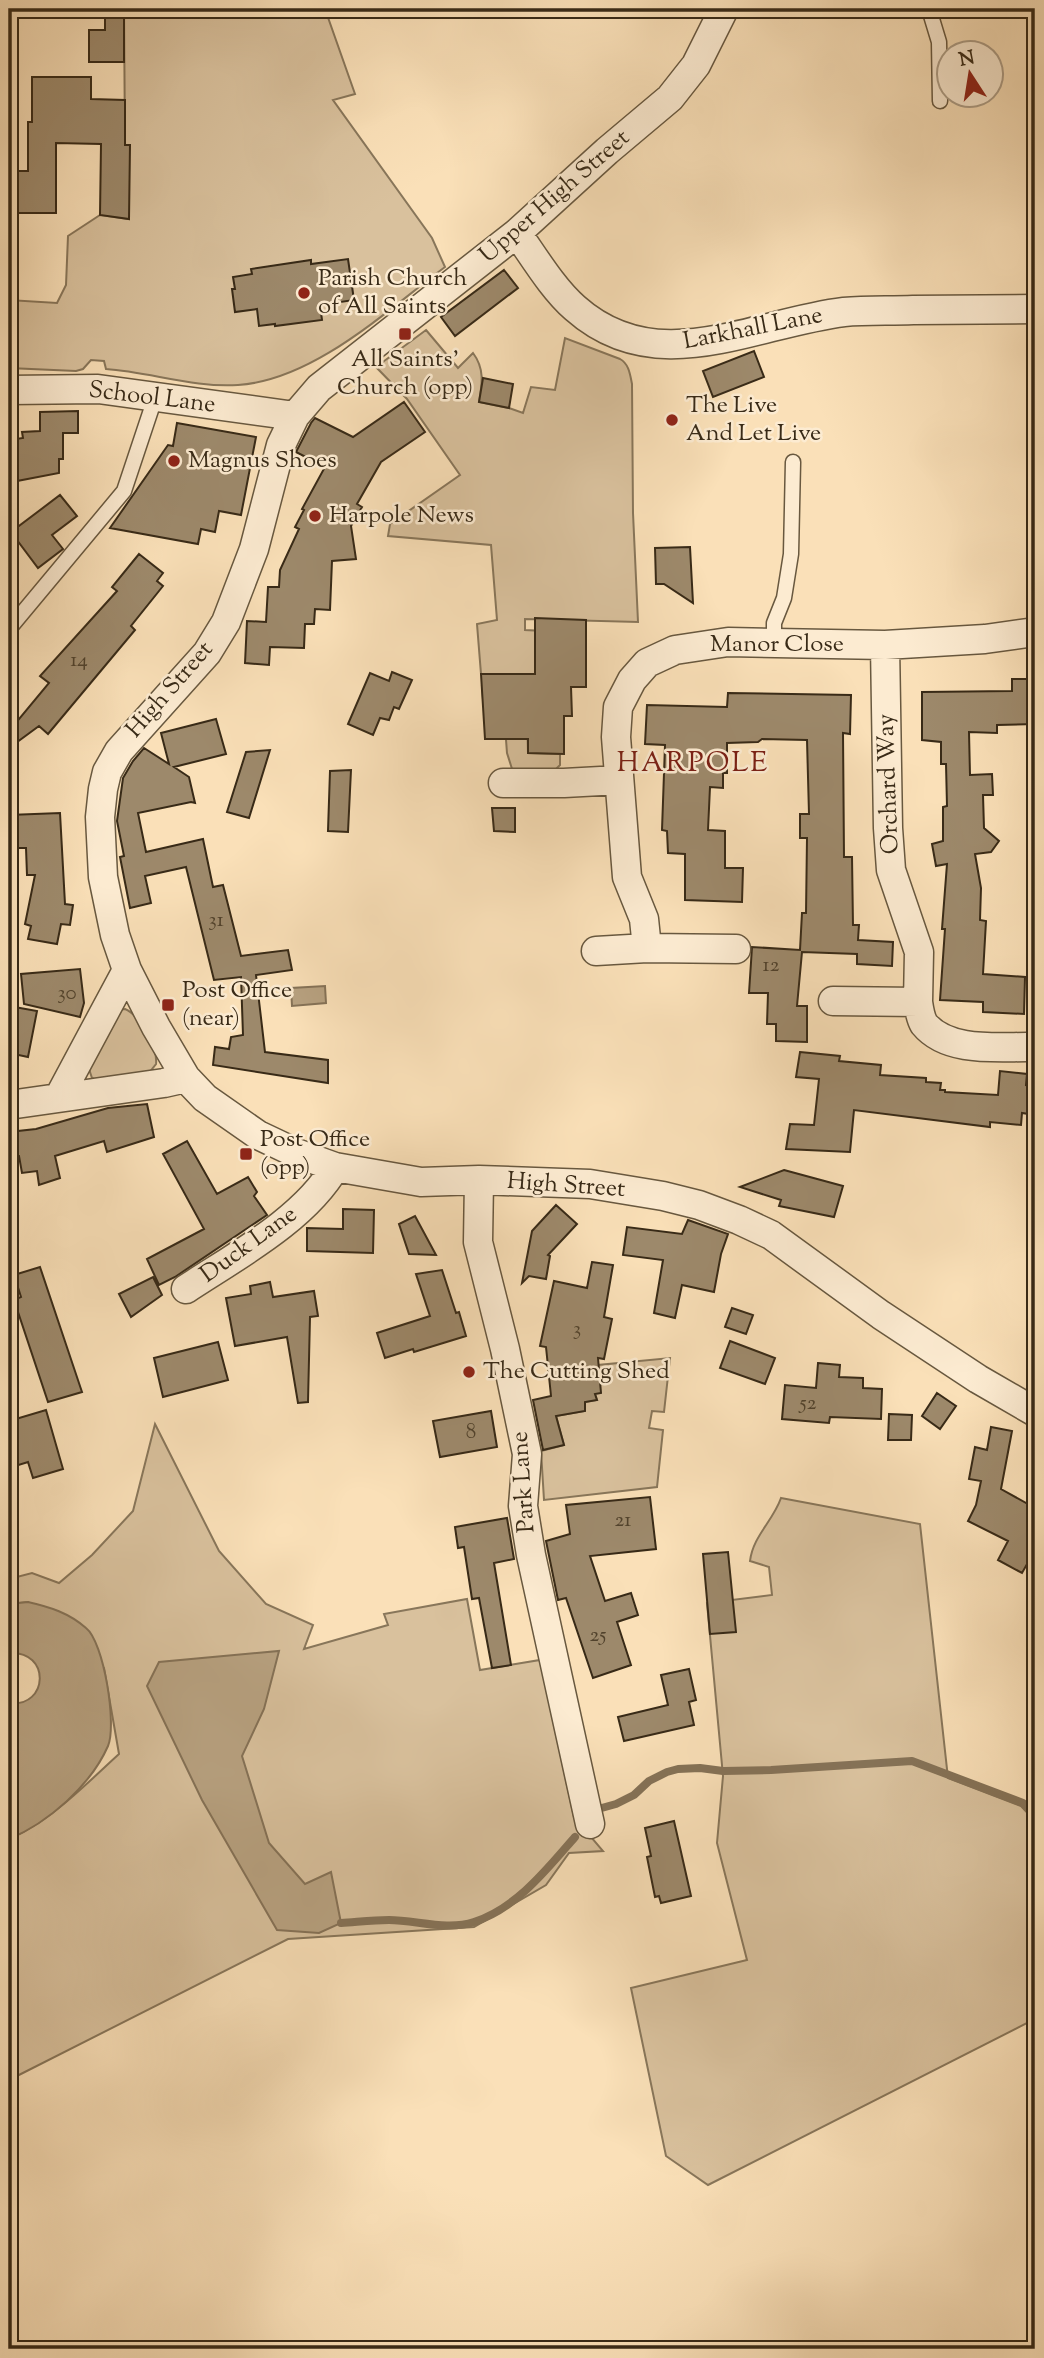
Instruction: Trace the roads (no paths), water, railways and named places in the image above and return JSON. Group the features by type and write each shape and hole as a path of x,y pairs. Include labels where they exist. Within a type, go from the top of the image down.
{"street":[{"name":"Upper High Street","path":"295,416 319,388 517,233 670,98 696,65 724,9"},
{"name":"Larkhall Lane","path":"517,233 576,309 600,326 625,338 651,344 696,344 744,335 802,319 845,312 1035,309"},
{"name":"School Lane","path":"9,390 98,389 295,416"},
{"name":"High Street","path":"295,416 281,445 254,549 226,622 207,653 142,722 119,751 107,772 100,817 103,877 115,935 127,970 186,1078 205,1098 258,1135 335,1167 421,1182 479,1180 590,1184 663,1196 699,1205 738,1220 771,1235 881,1315 978,1379 1035,1412"},
{"name":"Manor Close","path":"647,948 644,919 627,877 616,737 618,707 632,680 647,663 675,650 728,642 885,645 985,639 1035,632"},
{"name":"Orchard Way","path":"885,645 891,870 919,952 918,1002 923,1023 943,1038 964,1045 1031,1047"},
{"path":"503,783 619,780"},
{"path":"596,951 647,948 736,949"},
{"path":"59,1097 127,970"},
{"path":"833,1001 918,1002"},
{"path":"9,1105 186,1078"},
{"name":"Duck Lane","path":"187,1289 270,1233 307,1203 325,1184 335,1167"},
{"name":"Park Lane","path":"479,1180 478,1242 505,1349 527,1454 523,1506 530,1555 590,1824"}],"lane":[{"path":"929,9 938,38"},
{"path":"9,629 124,491 155,398"},
{"path":"774,644 774,623 784,598 790,567 793,462"}],"waterway":[{"path":"598,1809 616,1804 634,1795 649,1781 678,1769 771,1770 912,1761 1023,1803 1035,1816"},
{"path":"341,1923 399,1920 453,1925 474,1922 490,1916 517,1897 575,1837"}],"place":[{"name":"Parish Church of All Saints","path":"304,293"},
{"name":"All Saints' Church (opp)","path":"405,334"},
{"name":"The Live And Let Live","path":"672,420"},
{"name":"Magnus Shoes","path":"174,461"},
{"name":"Harpole News","path":"315,516"},
{"name":"Post Office (near)","path":"168,1005"},
{"name":"Post Office (opp)","path":"246,1154"},
{"name":"The Cutting Shed","path":"469,1372"}],"district":[{"name":"HARPOLE","path":"693,764"}]}
